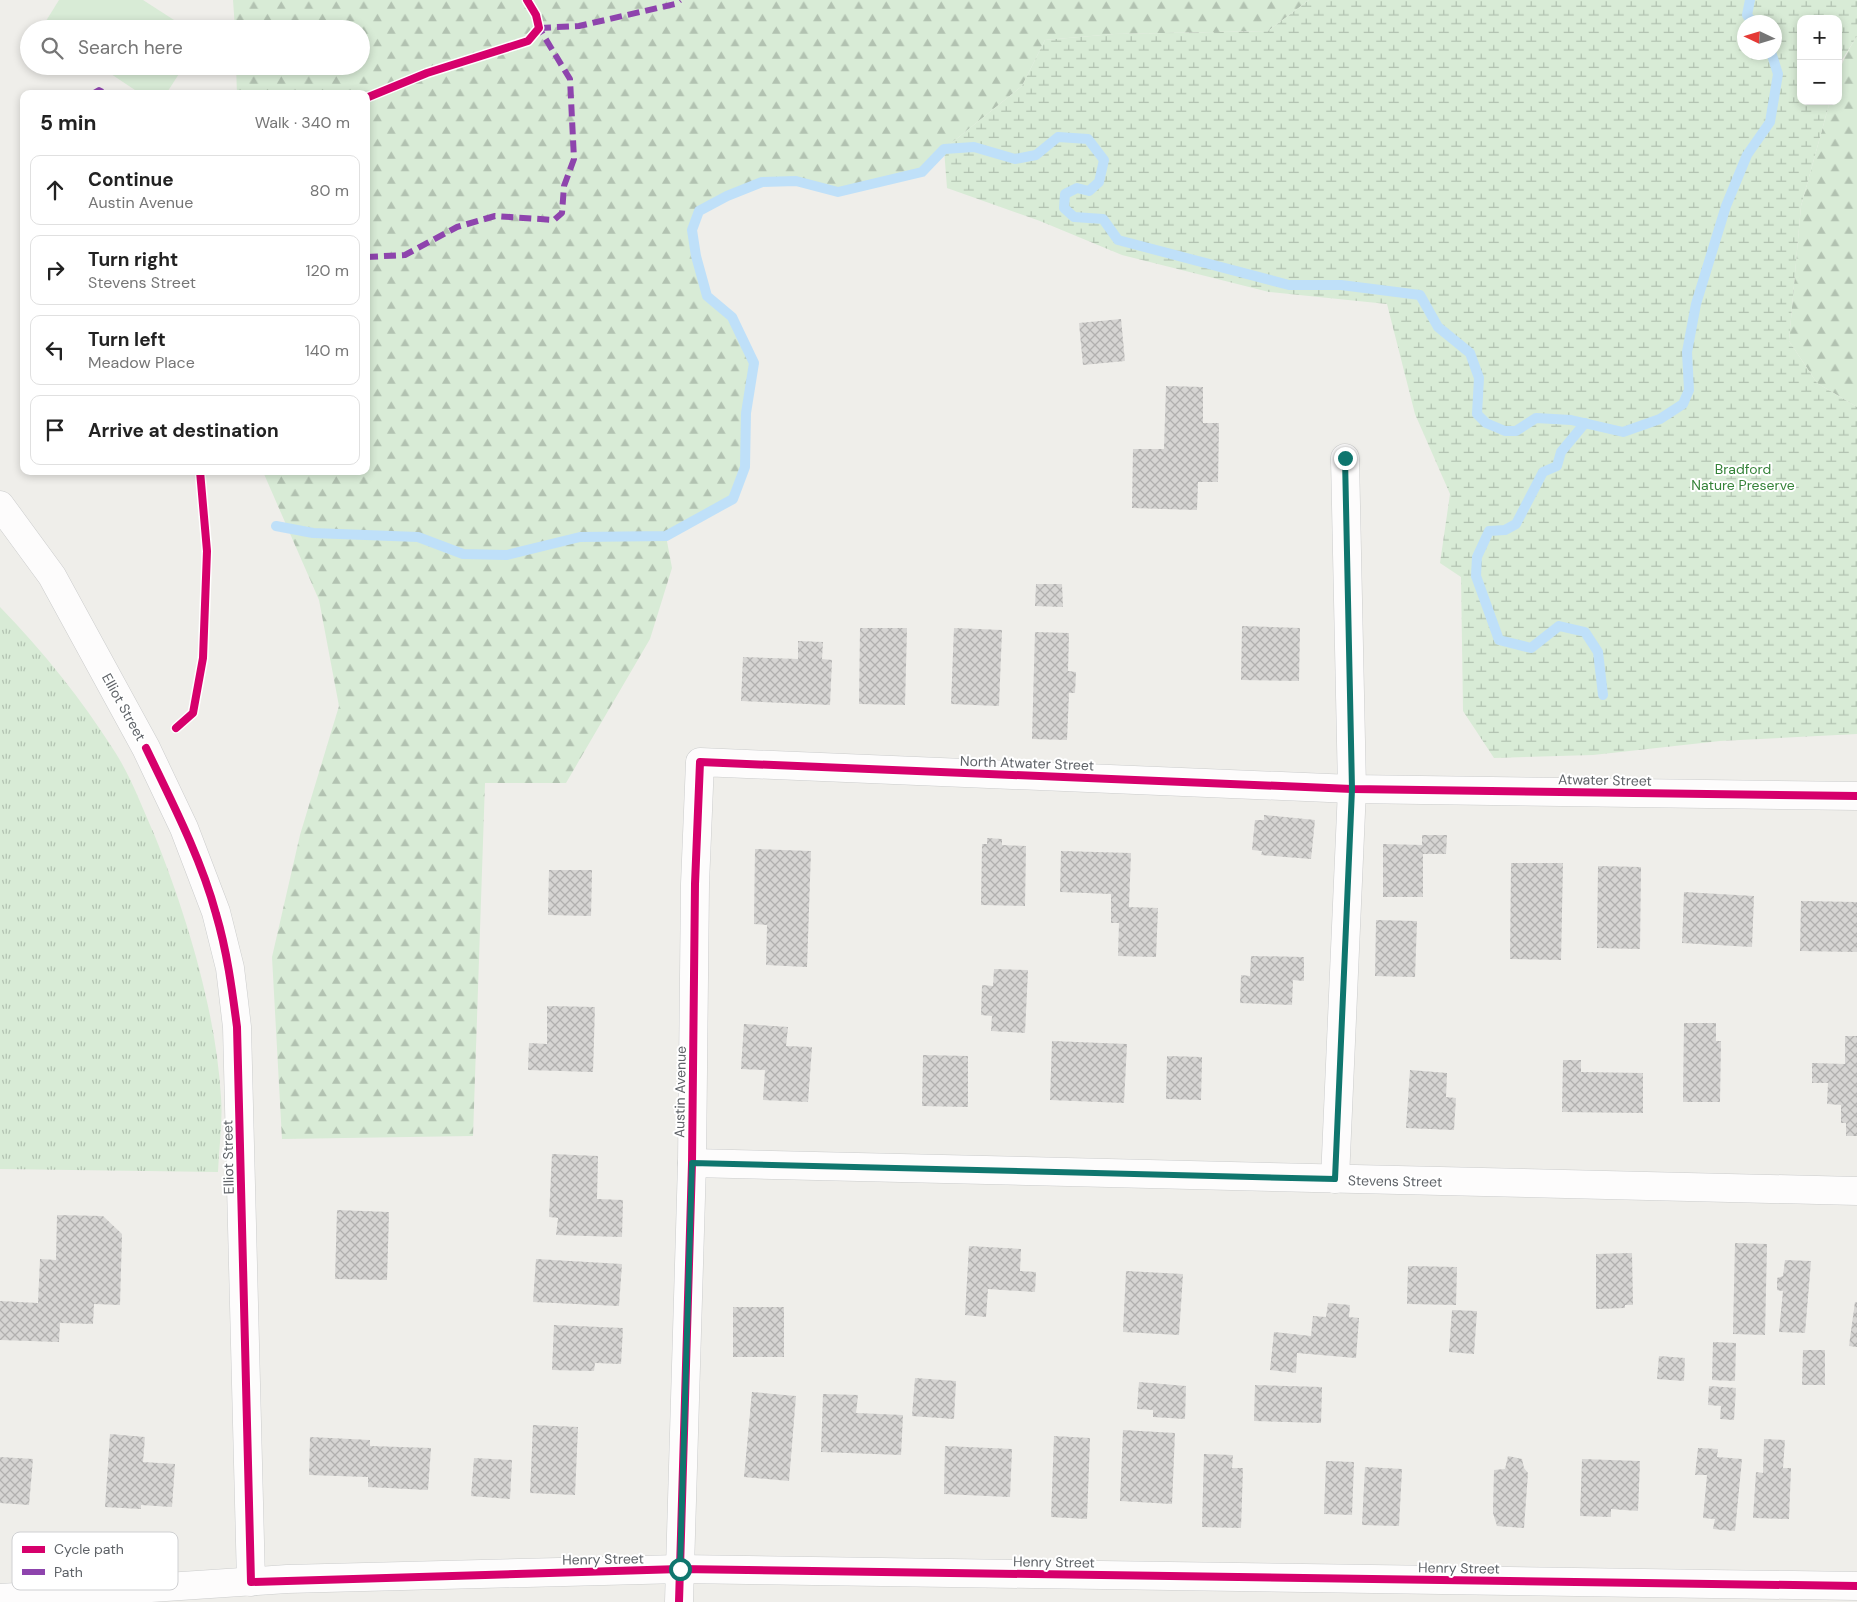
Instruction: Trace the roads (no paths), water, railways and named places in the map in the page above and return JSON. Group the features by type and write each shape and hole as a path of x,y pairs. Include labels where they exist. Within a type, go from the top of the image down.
{"street":[{"path":"1335,1179 1352,789 1345,458"},
{"name":"Elliot Street","path":"0,505 52,576 146,748 184,828 216,912 230,968 237,1027 250,1582"},
{"name":"North Atwater Street","path":"700,762 1352,789"},
{"name":"Austin Avenue","path":"679,1602 692,1163 695,884 700,762"},
{"name":"Atwater Street","path":"1352,789 1857,796"},
{"name":"Stevens Street","path":"692,1163 1857,1192"},
{"name":"Henry Street","path":"178,1587 250,1582 680,1569 1857,1586"},
{"name":"Henry Street","path":"0,1598 125,1590"}],"waterway":[{"path":"1747,15 1750,0"},
{"path":"276,526 313,533 418,537 463,554 507,555 580,537 666,536 733,499 745,467 746,413 754,363 732,317 707,296 696,256 692,230 699,211 727,196 762,182 796,181 838,192 922,172 944,149 974,147 1015,159 1036,155 1058,137 1088,139 1104,160 1099,182 1089,191 1077,188 1065,194 1064,208 1074,217 1103,219 1118,240 1289,285 1341,285 1420,295 1438,327 1470,353 1479,378 1477,414 1486,423 1505,431 1516,431 1536,418 1571,420 1623,432 1660,419 1683,404 1689,390 1687,352 1696,304 1726,206 1747,155 1770,122 1778,74 1774,60"},
{"path":"1585,423 1561,452 1557,466 1543,472 1516,524 1505,530 1489,531 1477,557 1476,576 1499,640 1531,648 1559,626 1585,632 1598,652 1603,695"}],"park label":[{"name":"Bradford Nature Preserve","path":"1743,478"}]}
